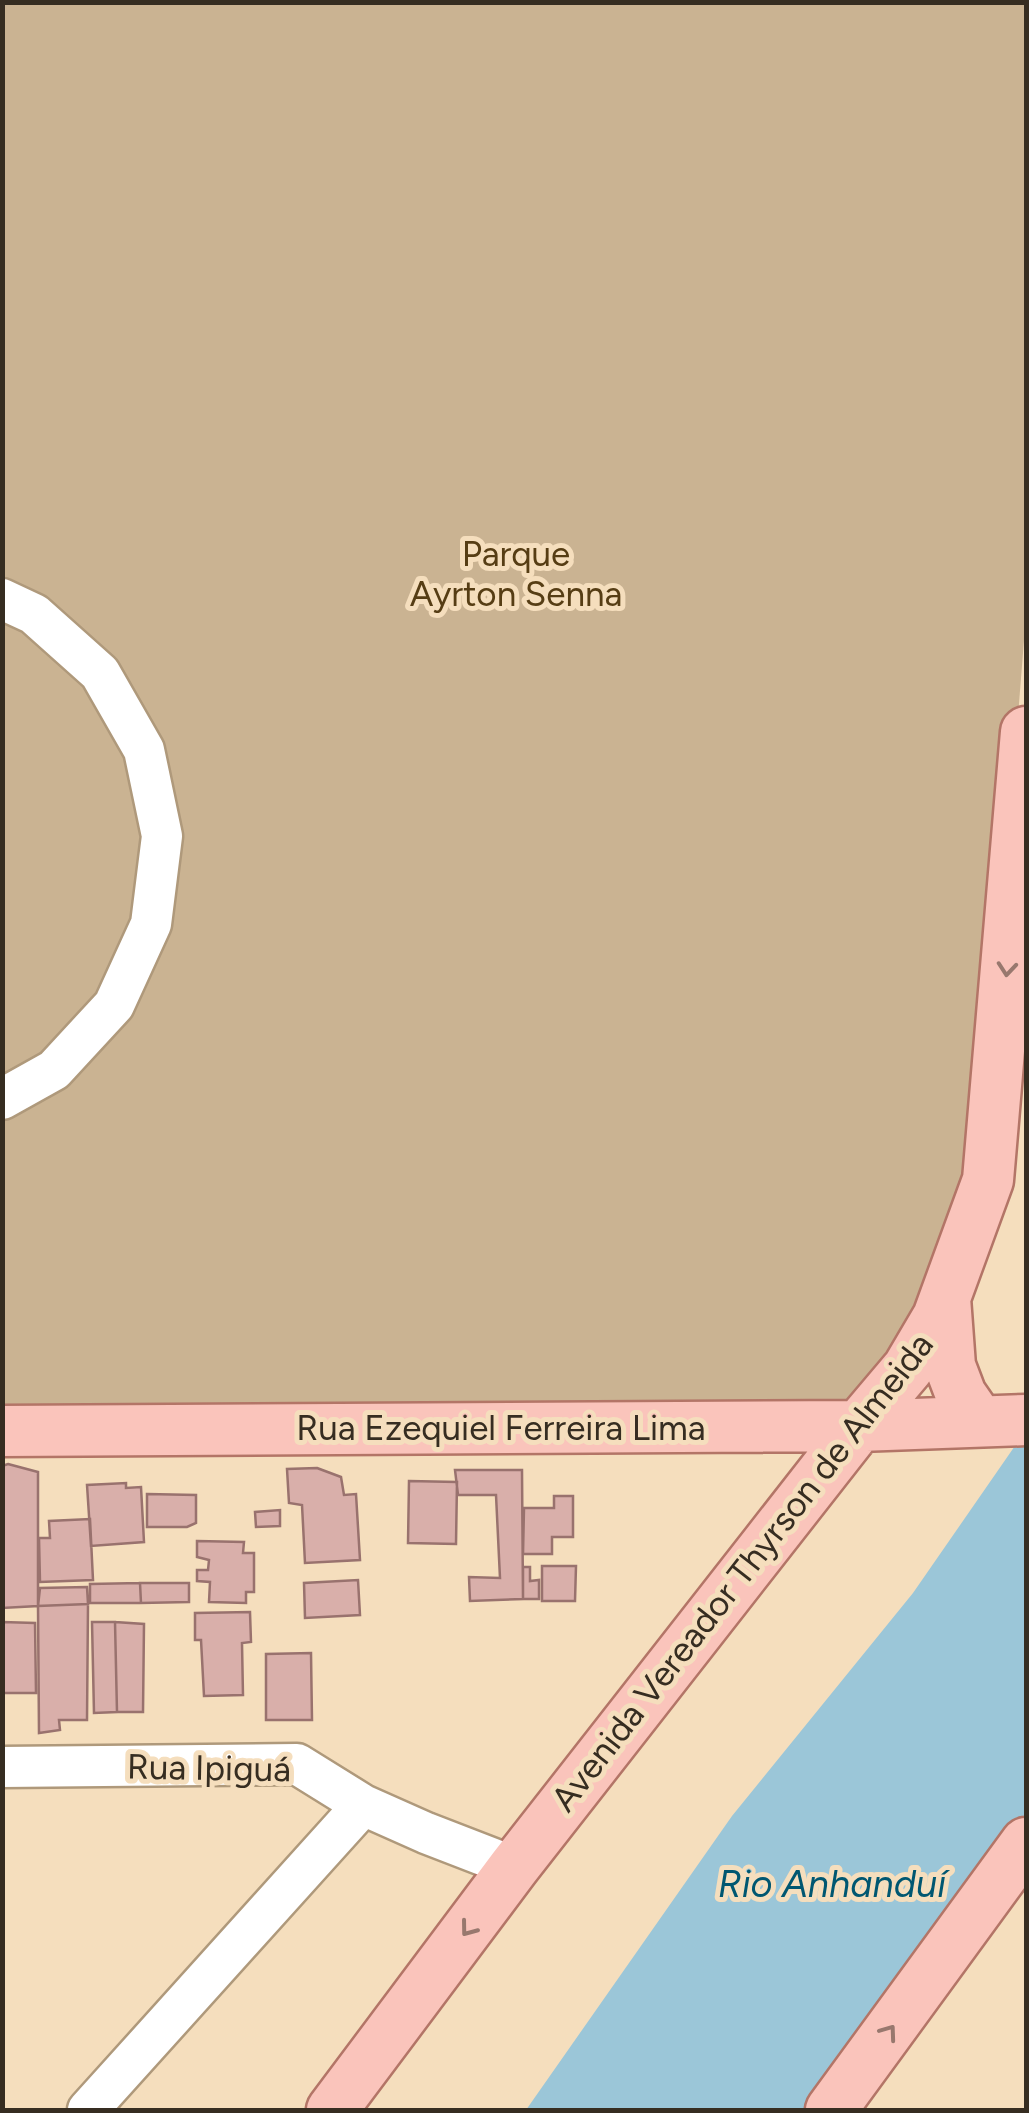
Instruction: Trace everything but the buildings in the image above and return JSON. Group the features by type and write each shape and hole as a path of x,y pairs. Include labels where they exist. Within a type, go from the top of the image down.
{"main road":[{"name":"Avenida Vereador Thyrson de Almeida","path":"332,2110 514,1867 858,1426 908,1368 938,1317 988,1180 1026,732"},
{"path":"944,1298 950,1366 961,1394 1001,1421"},
{"name":"Rua Ezequiel Ferreira Lima","path":"2,1430 858,1426 1001,1421"},
{"path":"831,2110 1026,1843"}],"street":[{"path":"2,599 34,614 100,672 144,750 162,836 152,924 114,1004 54,1070 2,1099"},
{"name":"Rua Ipiguá","path":"2,1767 296,1764 363,1805 514,1867"},
{"path":"88,2110 363,1805"}],"green space":[{"name":"Parque Ayrton Senna","path":"3,3 1026,3 1026,615 987,1107 927,1310 848,1414 3,1413"}],"water":[{"name":"Rio Anhanduí","path":"1026,1430 1026,1819 814,2110 526,2110 732,1816 913,1593"}]}
